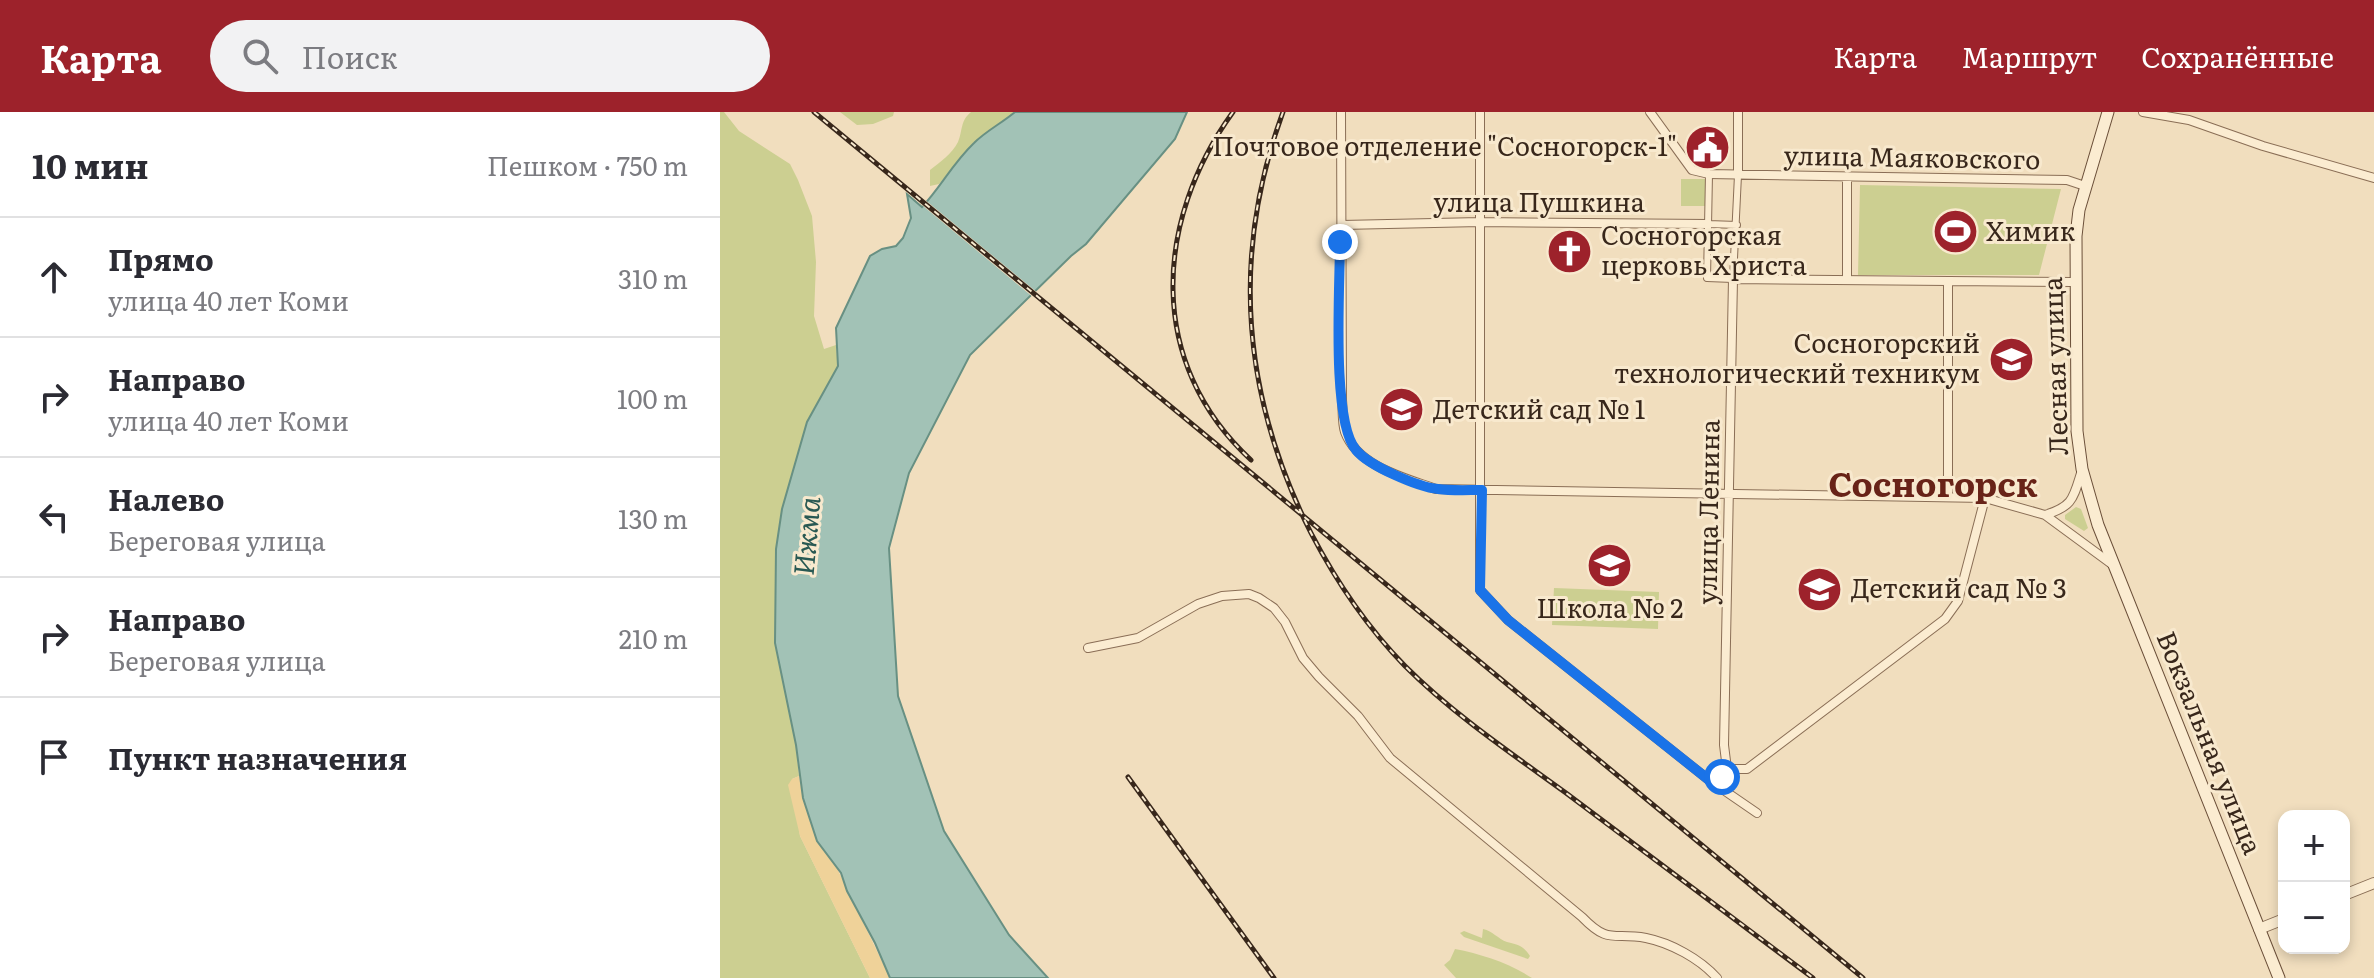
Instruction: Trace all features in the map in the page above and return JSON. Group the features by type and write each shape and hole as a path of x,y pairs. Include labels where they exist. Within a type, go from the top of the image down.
{"main road":[{"name":"Лесная улица","path":"2098,525 2082,469 2077,431 2074,282 2077,223 2108,112"},
{"name":"Вокзальная улица","path":"2098,525 2279,978"}],"street":[{"path":"1341,112 1339,301 1345,432 1356,450 1390,472 1436,489 1985,498 2045,515 2116,568"},
{"path":"1480,112 1480,590 1508,620 1709,780 1757,813"},
{"path":"1650,112 1692,170 1709,174 1707,278 2074,282"},
{"name":"улица Ленина","path":"1727,769 1724,745 1738,112"},
{"path":"2143,112 2189,120 2263,146 2374,178"},
{"name":"улица Маяковского","path":"1709,174 2067,180 2085,186"},
{"path":"1847,177 1847,279"},
{"name":"улица Пушкина","path":"1342,225 1480,222 1737,225"},
{"path":"1948,281 1948,497"},
{"path":"2045,515 2064,509 2074,495 2082,469"},
{"path":"1709,780 1719,779 1727,769 1747,769 1945,619 1958,601 1985,498"},
{"path":"1088,648 1138,638 1198,604 1222,596 1249,594 1259,598 1280,615 1303,658 1358,716 1390,758 1597,932 1614,937 1646,938 1693,958 1717,978"},
{"path":"2350,893 2374,883"},
{"path":"2259,929 2278,921"}],"green space":[{"path":"720,112 724,112 739,131 790,164 798,180 812,216 816,262 814,316 824,349 836,345 838,366 807,422 782,509 776,549 775,643 796,745 799,776 792,779 800,836 870,978 720,978"},
{"path":"840,112 894,112 893,116 873,124 857,125"},
{"path":"971,112 1015,112 973,143 939,184 930,186 930,170 946,158 955,146 963,122"},
{"path":"1681,179 1707,179 1706,206 1681,206"},
{"name":"Химик","path":"1860,185 2061,189 2039,275 1858,275"},
{"path":"2076,507 2081,509 2088,528 2084,531 2065,519 2065,515"},
{"path":"1554,588 1659,592 1658,629 1552,625"},
{"path":"1483,929 1520,946 1530,956 1528,959 1460,933 1464,931 1482,938"},
{"path":"1455,949 1495,960 1532,978 1456,978 1444,965"}],"sand":[{"path":"799,776 803,798 890,978 870,978 800,836 788,785"}],"water":[{"name":"Ижма","path":"1015,112 1187,112 1175,139 1086,244 970,355 909,473 889,548 898,696 944,831 1009,935 1048,978 890,978 841,873 817,841 803,798 796,745 775,643 776,549 782,509 807,422 838,366 836,328 870,256 896,246 903,238 911,218 907,194 922,207 974,143"}],"pier":[{"path":"910,190 920,202 924,199 1039,294 1034,298 905,191"}],"railway":[{"path":"814,112 1863,978"},
{"path":"1233,112 1207,154 1188,199 1176,244 1173,290 1178,336 1193,380 1217,422 1251,460"},
{"path":"1283,112 1266,166 1255,220 1250,273 1251,326 1258,378 1270,430 1288,482 1331,569 1378,636 1405,666 1443,700 1813,978"},
{"path":"1128,777 1274,978"}],"place":[{"name":"Почтовое отделение \"Сосногорск-1\"","path":"1708,147"},
{"name":"Химик","path":"1955,232"},
{"name":"Сосногорская церковь Христа","path":"1570,251"},
{"name":"Сосногорский технологический техникум","path":"2011,359"},
{"name":"Детский сад № 1","path":"1402,410"},
{"name":"Школа № 2","path":"1610,566"},
{"name":"Детский сад № 3","path":"1820,589"}],"district":[{"name":"Сосногорск","path":"1933,485"}],"route":[{"path":"1340,242 1342,400 1345,432 1356,450 1390,472 1436,489 1482,490 1480,590 1508,620 1709,780 1722,777"}]}
